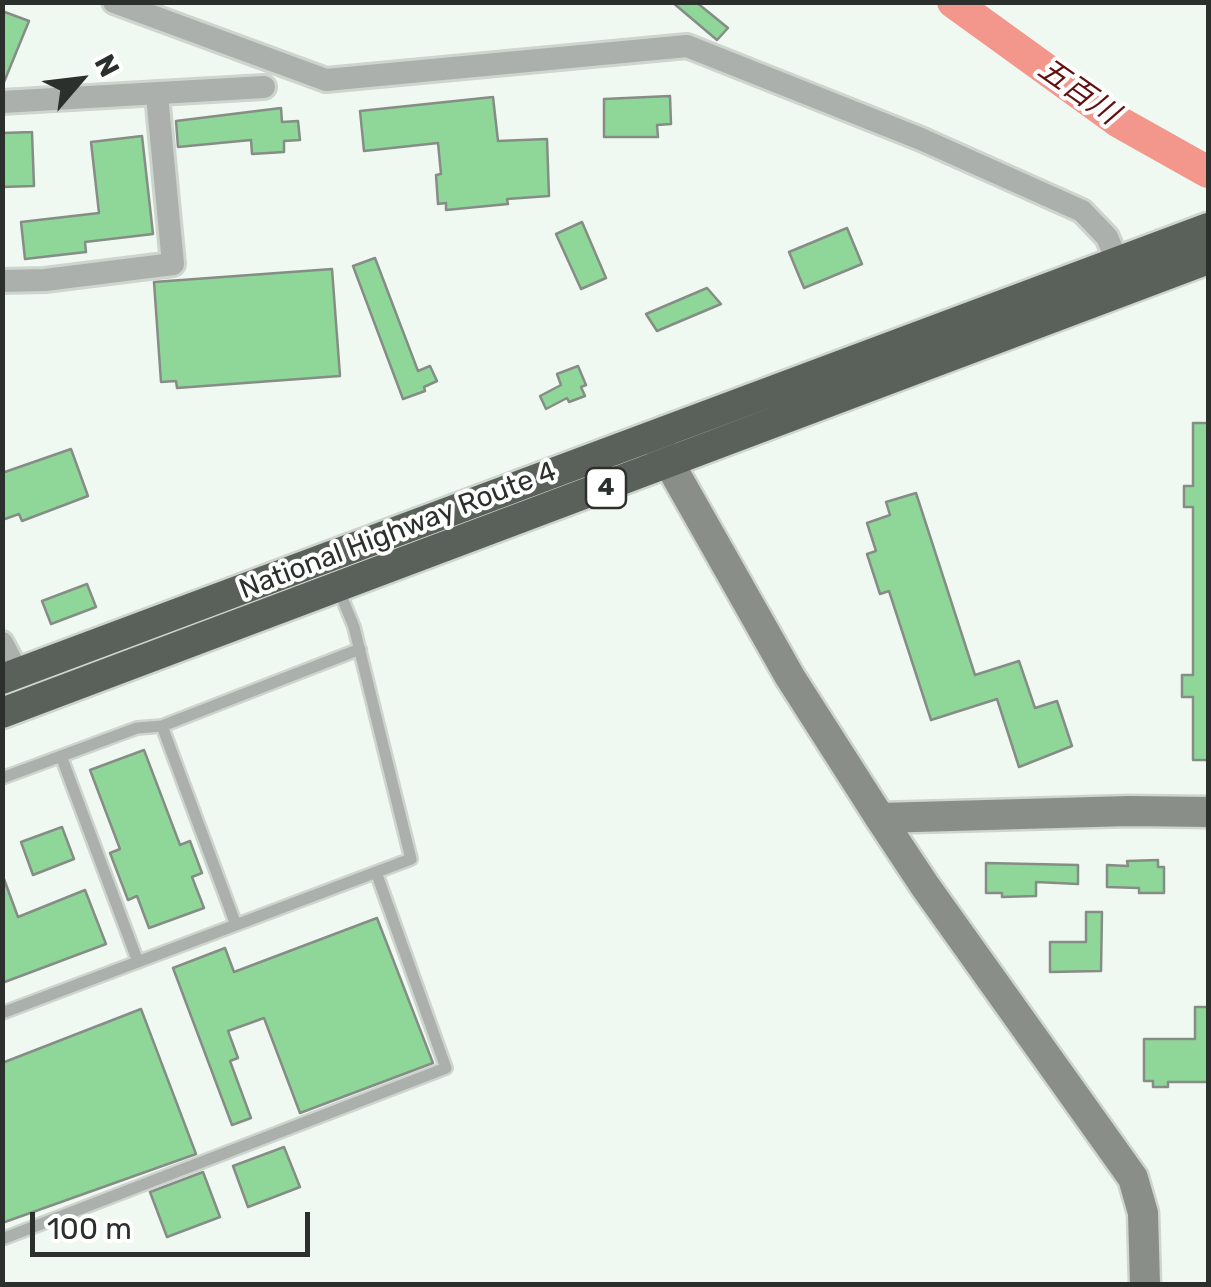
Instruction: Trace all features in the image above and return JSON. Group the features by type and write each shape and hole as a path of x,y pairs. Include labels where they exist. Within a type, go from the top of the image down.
{"highway":[{"name":"National Highway Route 4","path":"10,676 1208,228"},
{"name":"National Highway Route 4","path":"2,712 1208,259"}],"street":[{"path":"114,2 326,80 687,46 921,139 1082,211 1107,238 1118,263"},
{"path":"2,102 264,87"},
{"path":"2,282 173,264 158,95"},
{"path":"654,437 790,677 880,818 1133,1178 1143,1213 1144,1284"},
{"path":"2,643 10,676"},
{"path":"880,818 1208,812"}],"lane":[{"path":"2,1014 411,859 360,650 338,588"},
{"path":"2,778 137,728 162,726 360,650"},
{"path":"162,726 236,925"},
{"path":"61,756 138,962"},
{"path":"2,1239 446,1068 376,872"}],"building":[{"path":"672,2 696,2 728,28 717,40"},
{"path":"2,11 29,21 2,87"},
{"path":"670,96 671,124 657,125 658,137 604,137 604,99"},
{"path":"493,97 498,141 547,139 549,196 446,210 446,203 438,204 438,143 364,151 360,111"},
{"path":"281,108 282,122 298,121 300,140 284,141 284,152 252,154 251,140 178,147 176,121"},
{"path":"32,132 34,186 2,187 2,133"},
{"path":"142,136 153,234 85,242 86,252 25,259 21,222 99,213 91,142"},
{"path":"582,222 606,278 581,289 556,234"},
{"path":"847,228 862,264 804,288 789,252"},
{"path":"375,258 418,371 430,366 437,381 424,387 425,391 403,399 353,266"},
{"path":"332,269 340,376 177,388 176,381 161,382 154,282"},
{"path":"707,288 721,304 657,331 646,314"},
{"path":"578,366 586,385 581,387 585,396 569,402 567,398 546,409 540,396 561,385 557,374"},
{"path":"1193,423 1208,423 1208,760 1193,760 1193,697 1182,697 1182,675 1193,675 1193,507 1184,507 1184,486 1193,486"},
{"path":"71,449 88,496 22,521 19,514 2,520 2,473"},
{"path":"916,493 975,675 1019,661 1035,708 1057,701 1072,746 1019,767 997,699 931,720 889,591 880,594 867,554 876,551 867,523 890,515 886,502"},
{"path":"87,584 96,607 51,624 42,601"},
{"path":"144,750 180,845 190,841 202,873 192,877 204,908 149,928 137,896 128,900 110,853 120,849 90,770"},
{"path":"62,827 74,859 33,875 21,842"},
{"path":"1158,860 1158,867 1164,867 1164,893 1107,887 1107,865 1128,866 1127,861"},
{"path":"986,863 1078,865 1078,884 1036,882 1036,896 1002,897 1002,893 986,893"},
{"path":"4,879 18,917 85,890 106,944 2,983"},
{"path":"1086,912 1102,912 1101,971 1050,972 1050,942 1086,942"},
{"path":"377,918 433,1063 300,1113 264,1018 228,1031 238,1058 230,1061 251,1118 232,1125 173,968 225,948 234,972"},
{"path":"1195,1007 1208,1007 1208,1082 1168,1082 1168,1087 1153,1087 1153,1081 1144,1081 1144,1039 1195,1039"},
{"path":"141,1009 196,1154 2,1223 2,1063"},
{"path":"284,1147 300,1187 248,1207 233,1166"},
{"path":"203,1172 220,1217 167,1237 150,1192"}],"waterway":[{"name":"五百川","path":"953,2 1119,122 1208,172"}]}
